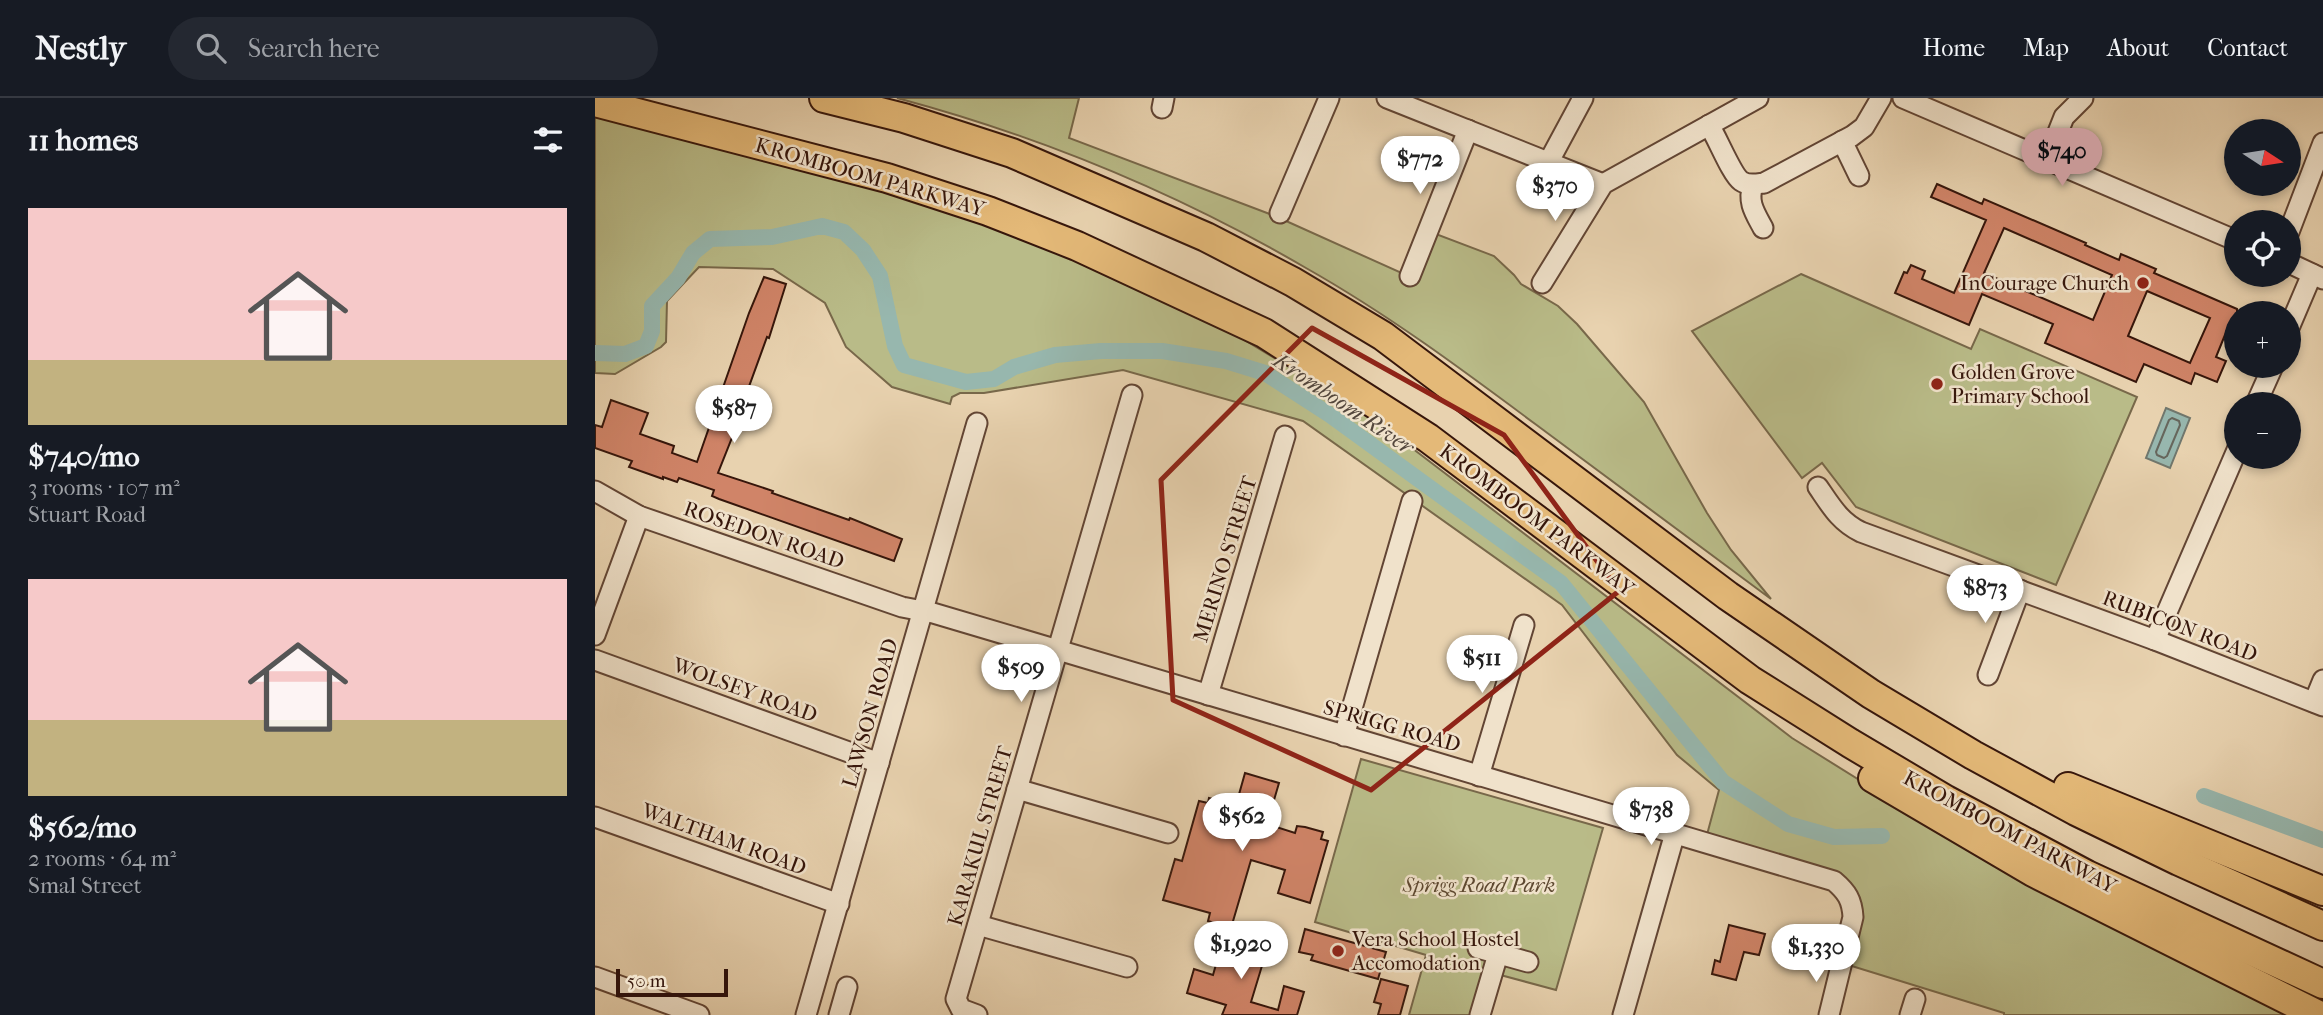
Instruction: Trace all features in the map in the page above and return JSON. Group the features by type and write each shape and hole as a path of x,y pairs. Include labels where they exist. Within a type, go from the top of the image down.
{"highway":[{"path":"824,98 904,118 1012,153 1206,237 1293,282 1383,336 1774,629 1871,694 1973,755 2121,833 2323,926"},
{"name":"KROMBOOM PARKWAY","path":"595,102 887,178 988,211 1077,246 1264,333 1428,439 1750,680 1873,757 2014,838 2121,891 2323,984"},
{"path":"1750,680 1778,713 1909,801 2033,872 2318,1015"},
{"path":"1973,755 2037,774 2323,891"}],"street":[{"path":"1280,213 1329,98"},
{"path":"1387,98 1417,104 1468,130 1603,184"},
{"path":"1548,163 1583,98"},
{"path":"1542,283 1603,184 1758,98"},
{"path":"1709,125 1736,176 1743,183 1753,185 1764,183 1864,127 1881,98"},
{"path":"1903,98 2224,235"},
{"path":"2047,160 2064,117 2083,98"},
{"path":"1410,276 1468,130"},
{"path":"1842,141 1859,176"},
{"path":"2297,210 2323,143"},
{"path":"1753,185 1750,193 1751,204 1763,228"},
{"path":"2301,269 2317,277 2301,306"},
{"name":"KARAKUL STREET","path":"968,1011 956,999 1132,395"},
{"name":"LAWSON ROAD","path":"806,1015 977,423"},
{"name":"MERINO STREET","path":"1208,695 1285,436"},
{"path":"2155,640 2229,469"},
{"name":"RUBICON ROAD","path":"1818,487 1837,516 1847,525 2318,704"},
{"name":"ROSEDON ROAD","path":"595,491 639,516 902,607 923,611"},
{"path":"1344,736 1412,501"},
{"path":"595,635 639,516"},
{"path":"1988,675 2020,590"},
{"name":"SPRIGG ROAD","path":"923,611 1833,881 1845,890 1852,902 1853,917 1829,1015"},
{"path":"1479,776 1524,625"},
{"name":"WOLSEY ROAD","path":"595,660 879,763"},
{"path":"2318,704 2323,680"},
{"path":"1017,789 1168,833"},
{"name":"WALTHAM ROAD","path":"595,817 839,904"},
{"path":"1623,1015 1675,833"},
{"path":"978,925 1127,967"},
{"path":"1478,948 1528,962"},
{"path":"1480,1015 1498,954"},
{"path":"595,977 699,1015"},
{"path":"839,1015 846,988"}],"highlighted area":[{"path":"1312,328 1504,435 1619,591 1371,790 1173,700 1161,480"}],"green space":[{"path":"897,98 1079,98 1069,138 1275,216 1417,280 1436,234 1494,256 1521,284 1558,306 1577,324 1644,402 1707,513 1731,550 1771,599 1458,367 1399,326 1306,268 1208,216 1107,169 1003,130"},
{"path":"595,113 892,191 1039,242 1228,330 1370,416 1792,738 1949,836 2292,1015 2004,1015 1842,963 1845,890 1705,842 1719,790 1677,755 1562,605 1303,421 1123,370 984,393 960,393 952,397 950,404 892,387 846,347 825,303 773,269 699,267 667,301 666,342 615,374 595,373"},
{"path":"1801,274 1971,349 1980,329 2137,397 2056,585 1856,507 1822,463 1802,478 1692,331"},
{"name":"Sprigg Road Park","path":"1361,759 1603,828 1556,990 1493,973 1480,1015 1409,1015 1426,955 1315,922"}],"water":[{"path":"2166,408 2190,418 2170,468 2146,458"}],"building":[{"path":"1937,184 1982,204 1984,199 2119,260 2121,254 2156,269 2154,273 2224,303 2224,337 2216,357 2224,360 2224,366 2217,382 2195,373 2191,384 2144,364 2136,382 2045,343 2053,324 1982,294 1969,325 1895,293 1904,272 1907,273 1911,265 1925,271 1922,279 1954,293 1986,220 1931,197","holes":["2004,228 2112,275 2093,320 1984,273","2147,291 2210,318 2190,363 2128,336"]},
{"path":"764,277 786,284 769,338 767,337 718,473 849,520 850,518 902,539 894,561 719,499 712,496 714,490 679,478 677,482 663,479 629,467 632,461 595,448 595,425 602,427 611,400 648,413 640,434 674,446 672,453 697,462"},
{"path":"1245,773 1279,783 1267,824 1295,833 1297,826 1323,832 1321,839 1328,841 1310,903 1278,893 1285,870 1251,860 1231,928 1208,921 1210,913 1163,900 1175,859 1182,861 1199,801 1208,803 1209,798 1236,805"},
{"path":"1729,925 1765,934 1759,955 1744,952 1736,980 1712,974 1715,960 1720,962"},
{"path":"1305,929 1386,952 1378,979 1311,960 1313,955 1299,952"},
{"path":"1225,933 1268,946 1251,1002 1278,1010 1284,986 1304,992 1297,1015 1222,1015 1226,1005 1187,993 1194,969 1213,975"},
{"path":"1381,979 1408,986 1400,1015 1378,1015 1381,1004 1374,1002"}],"waterway":[{"name":"Kromboom River","path":"595,353 625,354 646,346 652,331 652,306 678,278 693,253 710,239 772,237 822,226 844,232 863,250 880,276 895,346 904,365 966,382 994,379 1014,367 1055,355 1101,351 1162,351 1226,361 1265,373 1330,415 1561,583 1723,782 1788,824 1834,837 1882,836"},
{"name":"Kromboom River","path":"2204,796 2323,840"}],"place":[{"name":"InCourage Church","path":"2143,283"},
{"name":"Golden Grove Primary School","path":"1937,384"},
{"name":"Vera School Hostel Accomodation","path":"1338,951"}]}
